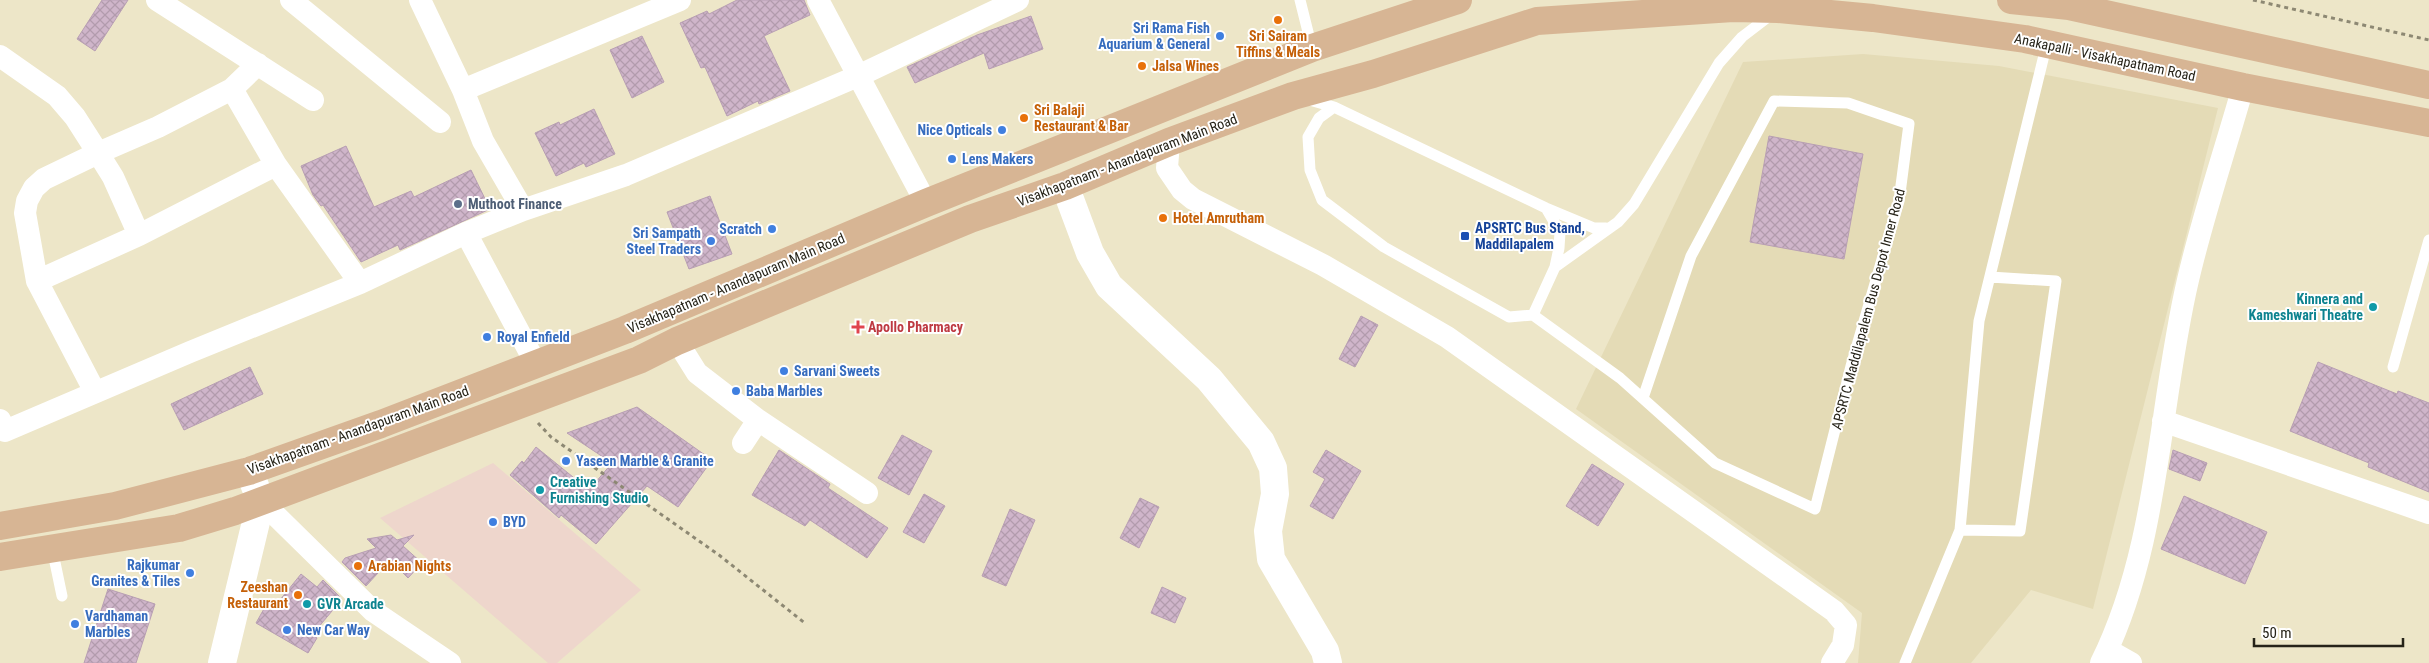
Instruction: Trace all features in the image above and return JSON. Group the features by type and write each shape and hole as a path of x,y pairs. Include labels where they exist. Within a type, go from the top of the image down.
{"main road":[{"name":"Visakhapatnam - Anandapuram Main Road","path":"0,526 115,506 249,471 381,424 634,326 926,203 1312,48 1458,0"},
{"path":"2011,0 2069,6 2297,54 2429,85"},
{"name":"Visakhapatnam - Anandapuram Main Road","path":"0,556 179,528 261,501 639,360 676,341 970,219 1065,186 1169,142 1293,96 1373,74 1537,21 1733,8 1750,5"},
{"name":"Anakapalli - Visakhapatnam Road","path":"1750,5 1780,5 2047,43 2244,87 2429,124"}],"street":[{"path":"158,0 314,100"},
{"path":"291,0 440,122"},
{"path":"420,0 463,90 483,141 523,210"},
{"path":"463,90 680,0"},
{"path":"818,0 926,203"},
{"path":"2,428 95,392 360,283 466,233 523,210 626,175 858,76 1018,0"},
{"path":"0,56 57,96 75,117 113,177 139,235"},
{"path":"95,392 37,281 25,213 26,201 34,188 44,179 158,127 232,89 258,64"},
{"path":"2131,663 2105,656 2131,591 2143,541 2188,280 2244,87"},
{"path":"232,89 276,165 360,283"},
{"path":"1169,142 1167,168 1182,190 1193,199 1323,266 1446,337 1834,611 1846,626 1846,635 1832,663"},
{"path":"37,281 139,235 276,165"},
{"path":"1065,186 1090,252 1109,286 1209,379 1261,442 1273,468 1275,494 1268,531 1271,559 1325,651 1328,663"},
{"path":"466,233 536,364"},
{"path":"676,341 697,373 758,420 867,493"},
{"path":"743,443 758,420"},
{"path":"2163,421 2429,513"},
{"path":"249,471 261,501 373,611 450,663"},
{"path":"222,663 261,501"}],"lane":[{"path":"1300,0 1312,48"},
{"path":"1742,37 1750,5"},
{"path":"1554,266 1606,228 1618,222 1634,204 1719,63 1742,37 1780,5"},
{"path":"1905,663 1960,530 1979,321 2047,43"},
{"path":"1293,96 1334,107 1546,208 1594,228 1606,228"},
{"name":"APSRTC Maddilapalem Bus Depot Inner Road","path":"1533,315 1620,378 1715,463 1815,509 1852,366 1899,201 1909,124 1848,103 1774,101 1691,256 1643,398"},
{"path":"1334,107 1319,118 1308,137 1310,170 1322,200 1384,247 1509,317 1533,315 1554,266 1560,232 1546,208"},
{"path":"2392,367 2429,240"},
{"path":"1960,530 2020,531 2056,281 1990,277"},
{"path":"52,548 62,596"}],"path":[{"path":"2253,0 2429,40"},
{"path":"522,404 551,437 719,555 806,624"}],"shaded area":[{"path":"1863,54 1999,66 2218,108 2093,609 2031,590 1971,663 1858,663 1862,613 1576,409 1743,62"},
{"path":"493,463 641,590 557,663 548,663 380,518"}],"building":[{"path":"102,0 128,0 95,51 77,39"},
{"path":"737,0 804,0 810,15 764,36 790,91 759,104 758,101 727,116 705,67 701,68 680,23 707,11 709,14"},
{"path":"1031,16 1043,49 989,69 984,53 915,83 907,67 977,35"},
{"path":"642,36 664,82 632,98 610,50"},
{"path":"594,109 615,154 586,167 584,163 556,176 535,133 559,122 560,125"},
{"path":"1769,136 1863,154 1844,259 1750,242"},
{"path":"346,146 374,207 411,191 414,197 471,170 490,209 400,250 398,245 361,262 323,205 321,206 313,195 301,166"},
{"path":"710,196 732,254 689,269 667,212"},
{"path":"1361,316 1378,325 1355,367 1339,359"},
{"path":"2318,362 2397,394 2398,391 2429,403 2429,492 2368,467 2369,463 2290,431"},
{"path":"250,367 263,394 184,430 171,404"},
{"path":"637,407 712,460 678,507 647,486 596,544 561,515 559,518 510,475 522,461 524,463 536,447 589,490 612,463 567,433"},
{"path":"902,435 932,451 909,495 878,478"},
{"path":"779,450 830,484 828,488 888,528 867,558 810,520 805,526 752,495"},
{"path":"1326,450 1361,471 1333,519 1310,506 1325,479 1313,472"},
{"path":"2173,450 2207,463 2200,481 2169,469"},
{"path":"1592,464 1624,484 1598,526 1566,506"},
{"path":"924,494 945,506 924,543 903,532"},
{"path":"2184,496 2267,532 2245,584 2161,549"},
{"path":"1140,498 1159,507 1139,548 1120,538"},
{"path":"1010,509 1035,520 1006,586 982,576"},
{"path":"391,535 397,540 414,535 403,546 422,563 408,578 390,560 366,586 342,562 345,558 376,548 367,539"},
{"path":"301,574 317,587 323,580 342,599 312,635 317,638 308,653 256,623 265,607 271,611"},
{"path":"1162,587 1186,598 1175,623 1151,613"},
{"path":"108,589 155,604 136,663 84,663"}],"place":[{"name":"Sri Sairam Tiffins & Meals","path":"1278,20"},
{"name":"Sri Rama Fish Aquarium & General","path":"1220,36"},
{"name":"Jalsa Wines","path":"1142,66"},
{"name":"Sri Balaji Restaurant & Bar","path":"1024,118"},
{"name":"Nice Opticals","path":"1002,130"},
{"name":"Lens Makers","path":"952,159"},
{"name":"Muthoot Finance","path":"458,204"},
{"name":"Hotel Amrutham","path":"1163,218"},
{"name":"Scratch","path":"772,229"},
{"name":"APSRTC Bus Stand, Maddilapalem","path":"1465,236"},
{"name":"Sri Sampath Steel Traders","path":"711,241"},
{"name":"Kinnera and Kameshwari Theatre","path":"2373,307"},
{"name":"Apollo Pharmacy","path":"858,327"},
{"name":"Royal Enfield","path":"487,337"},
{"name":"Sarvani Sweets","path":"784,371"},
{"name":"Baba Marbles","path":"736,391"},
{"name":"Yaseen Marble & Granite","path":"566,461"},
{"name":"Creative Furnishing Studio","path":"540,490"},
{"name":"BYD","path":"493,522"},
{"name":"Arabian Nights","path":"358,566"},
{"name":"Rajkumar Granites & Tiles","path":"190,573"},
{"name":"Zeeshan Restaurant","path":"298,595"},
{"name":"GVR Arcade","path":"307,604"},
{"name":"Vardhaman Marbles","path":"75,624"},
{"name":"New Car Way","path":"287,630"}]}
